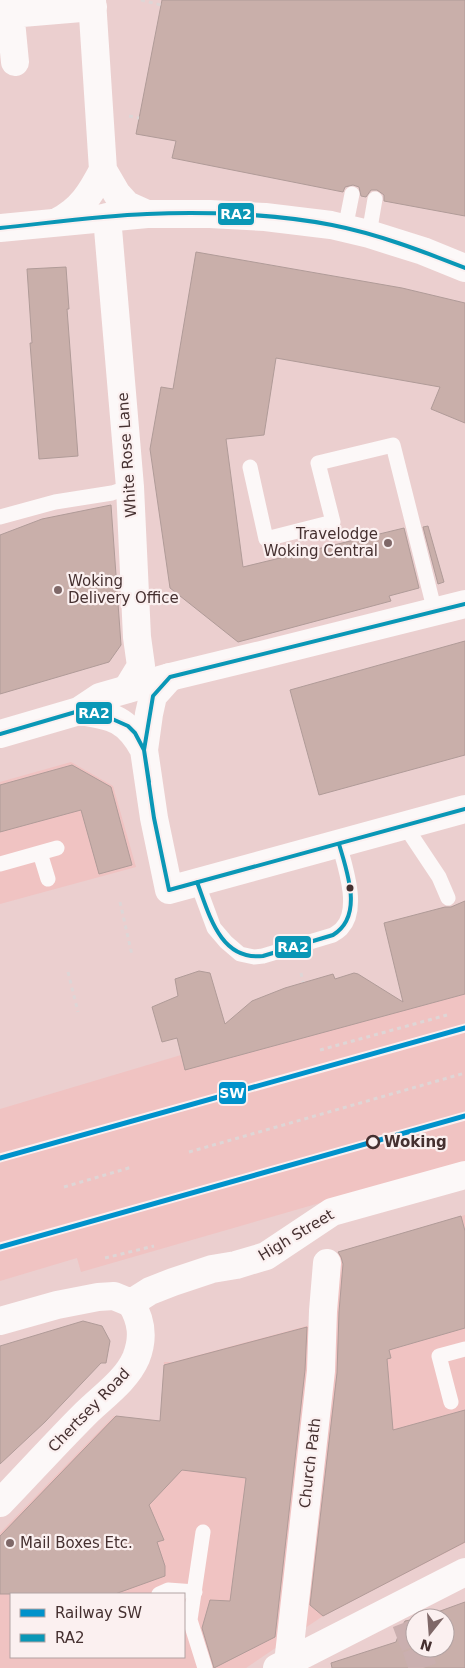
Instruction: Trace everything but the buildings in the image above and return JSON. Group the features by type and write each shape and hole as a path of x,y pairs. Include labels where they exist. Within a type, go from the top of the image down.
{"street":[{"path":"15,62 10,7 93,4 103,170 117,194 127,205 147,214"},
{"path":"57,222 71,215 86,199 103,170"},
{"path":"0,228 147,214 210,214 265,217 331,225 423,251 465,268"},
{"name":"White Rose Lane","path":"107,217 130,487 137,637 141,666 128,689"},
{"path":"0,734 79,711 100,696 465,604"},
{"path":"170,677 154,696 149,714 144,750 154,818 169,890 465,809"},
{"path":"79,711 101,714 128,726 135,733 144,750"},
{"name":"High Street","path":"131,1304 150,1291 172,1282 212,1269 236,1265 266,1256 332,1212 465,1175"},
{"name":"Church Path","path":"282,1665 321,1371 327,1263"},
{"path":"0,1321 57,1305 98,1297 114,1296 131,1304"},
{"name":"Chertsey Road","path":"0,1503 129,1371 136,1357 141,1334 140,1322 131,1304"},
{"path":"282,1665 403,1614 465,1572"}],"lane":[{"path":"352,194 357,232"},
{"path":"357,232 375,199"},
{"path":"250,467 266,540 333,522 318,463 393,445 435,612"},
{"path":"0,517 55,502 112,493 130,487"},
{"path":"405,826 439,877 448,898"},
{"path":"197,882 214,928 226,942 240,954 248,957 264,956 333,935 342,928 351,909 348,878 339,844"},
{"path":"0,864 57,848"},
{"path":"40,853 48,879"},
{"path":"451,1402 439,1356 465,1349"},
{"path":"203,1532 190,1620 205,1668"},
{"path":"161,1593 168,1590 194,1592"}],"path":[{"path":"141,0 161,5"},
{"path":"120,902 132,954"},
{"path":"68,972 78,1012"},
{"path":"301,973 303,982"},
{"path":"320,1050 448,1015"},
{"path":"189,1152 465,1073"},
{"path":"64,1187 132,1167"},
{"path":"105,1258 154,1246"}],"shaded area":[{"path":"71,762 113,786 136,867 0,904 0,782"},
{"path":"465,994 465,1161 81,1272 77,1258 0,1281 0,1109 181,1055 185,1070"},
{"path":"465,1215 465,1543 323,1616 246,1668 0,1668 0,1533 114,1416 160,1421 164,1362 173,1362 325,1321 333,1260 341,1251"}],"tunnel":[{"path":"420,1658 423,1668"}],"rail line":[{"name":"SW","path":"0,1158 465,1028"},
{"name":"SW","path":"0,1247 465,1116"}],"transit line":[{"name":"RA2","path":"0,228 147,214 216,213 264,216 310,221 366,233 416,249 465,268"},
{"name":"RA2","path":"169,890 154,818 144,750 153,696 170,677 465,604"},
{"name":"RA2","path":"0,734 79,711 101,714 128,726 135,733 144,750 149,782"},
{"name":"RA2","path":"169,890 465,809"},
{"name":"RA2","path":"197,882 212,921 226,943 236,951 248,956 263,956 333,935 342,927 348,917 351,893 339,844"}],"place":[{"name":"Travelodge Woking Central","path":"388,543"},
{"name":"Woking Delivery Office","path":"58,590"},
{"name":"Woking","path":"373,1142"},
{"name":"Mail Boxes Etc.","path":"10,1543"}]}
